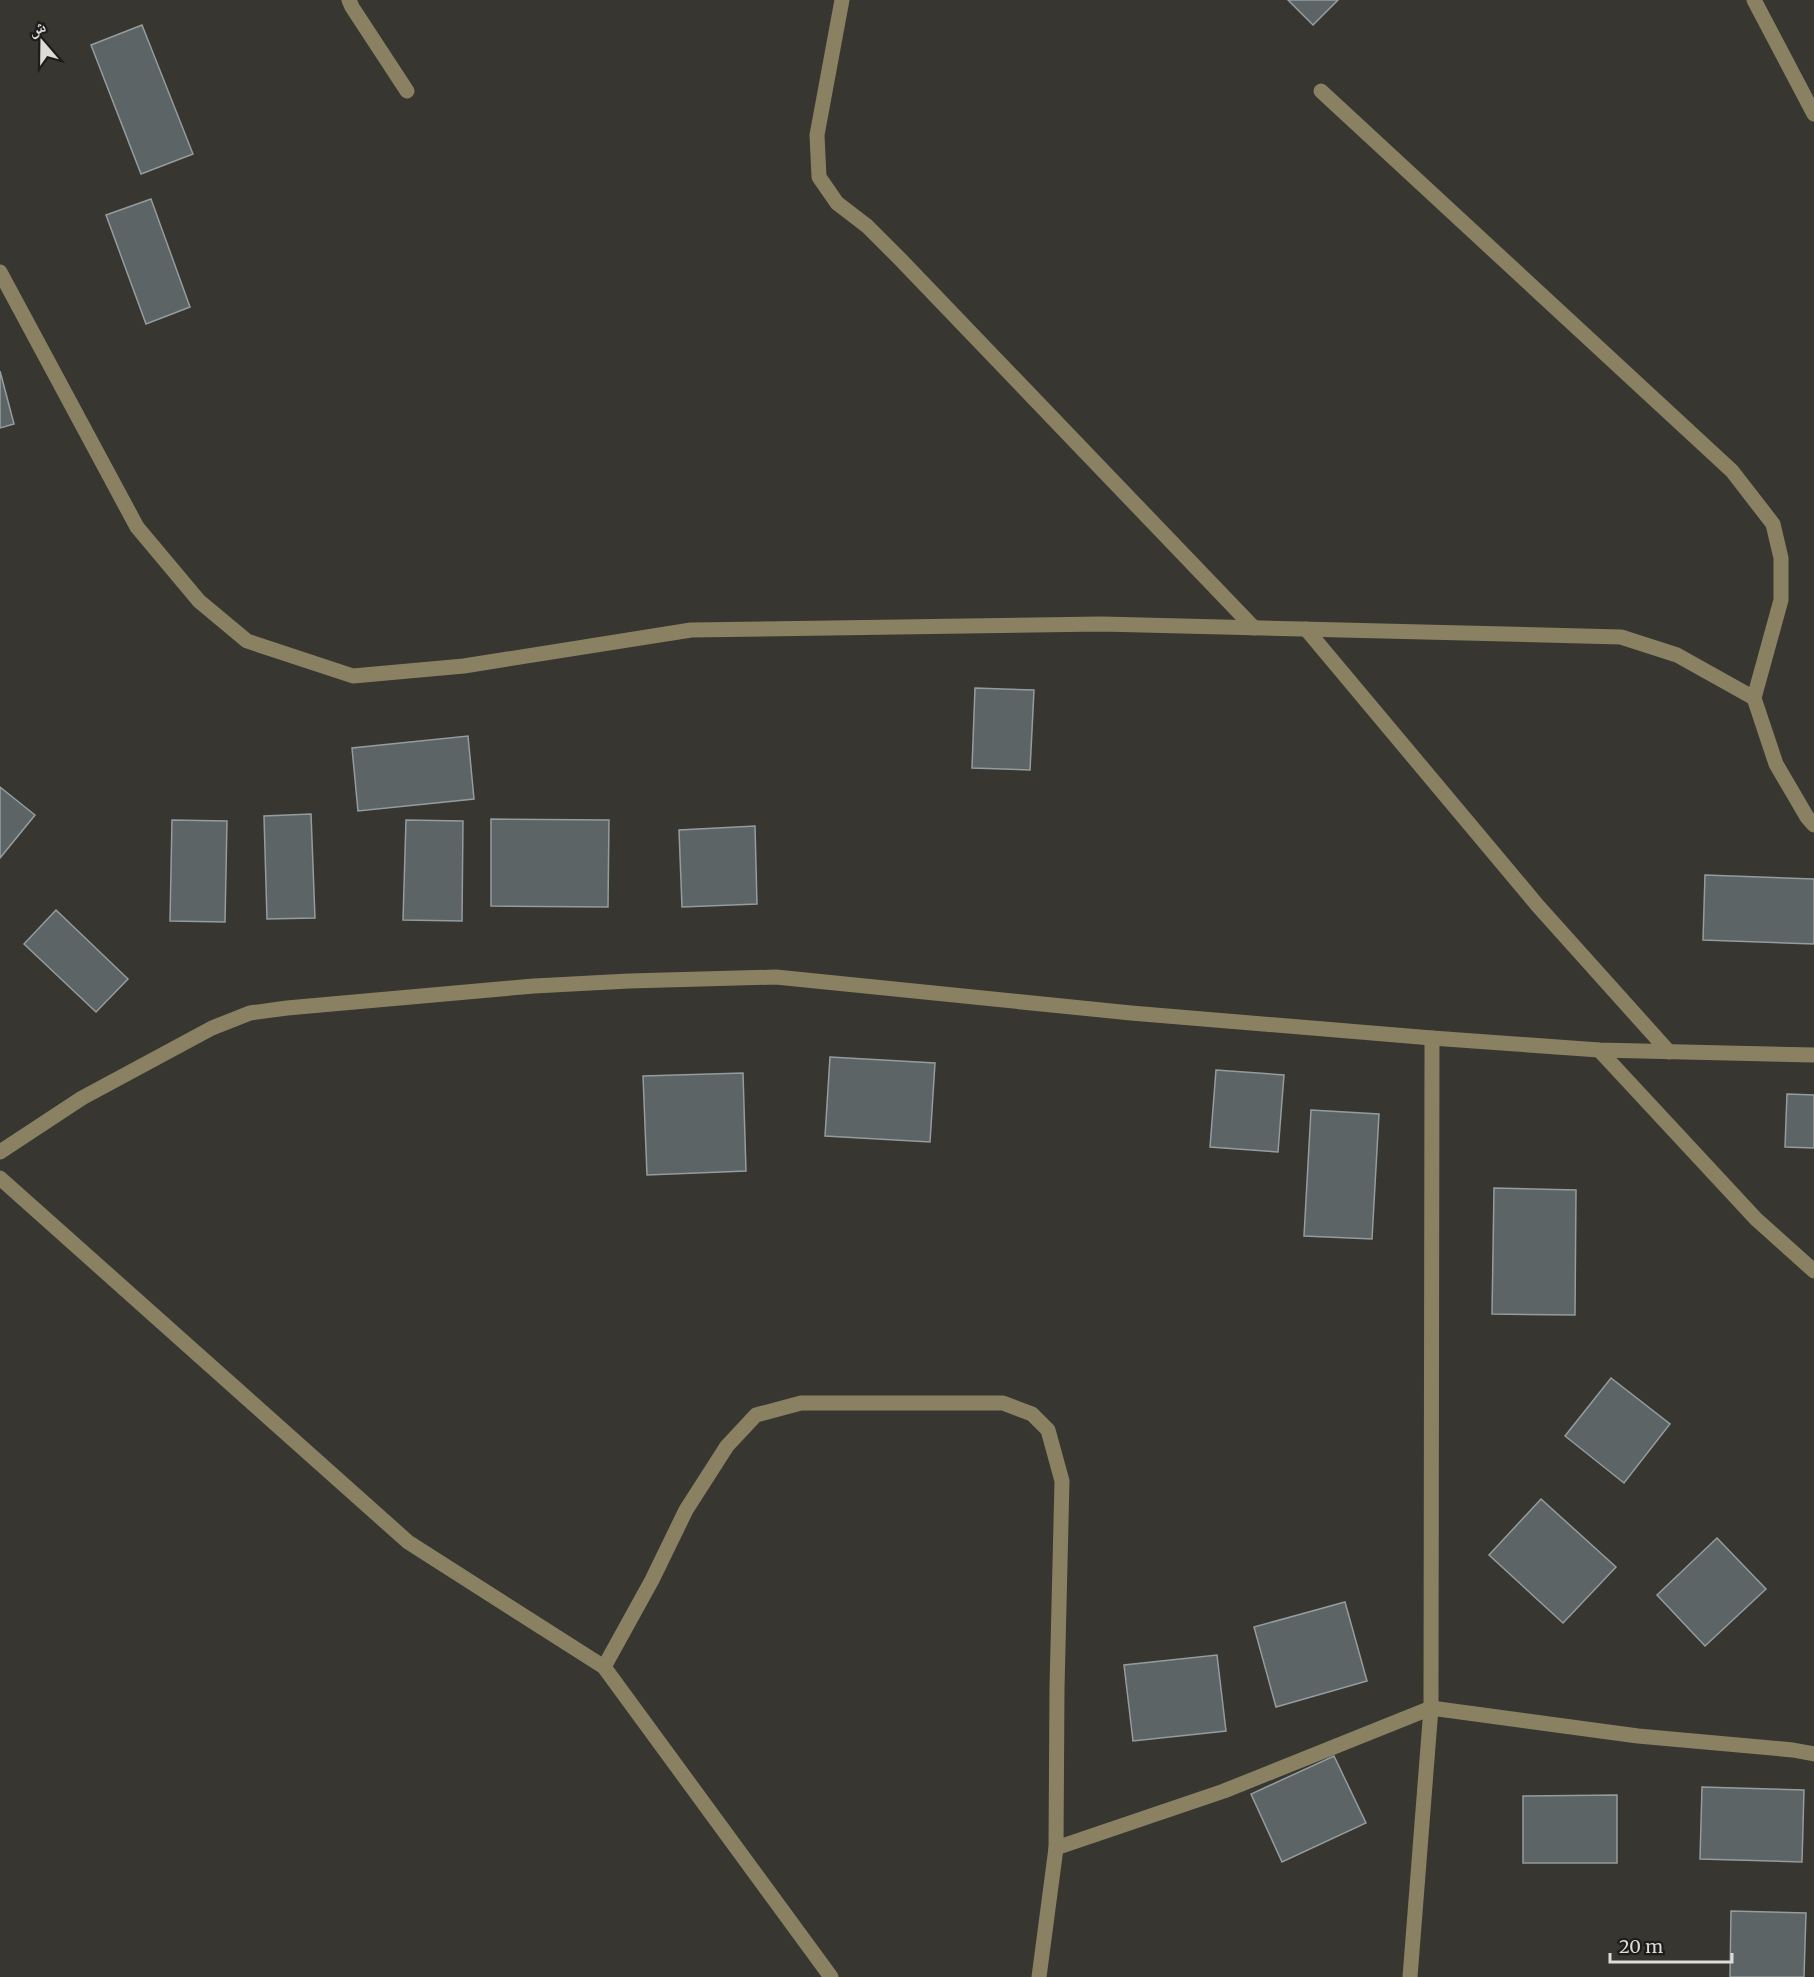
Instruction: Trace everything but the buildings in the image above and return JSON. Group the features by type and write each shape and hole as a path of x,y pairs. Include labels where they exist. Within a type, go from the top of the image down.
{"street":[{"path":"349,0 407,91"},
{"path":"842,0 817,135 819,177 837,203 867,226 900,259 1254,628"},
{"path":"1754,0 1814,114"},
{"path":"1321,91 1732,471 1773,524 1781,558 1781,600 1754,698 1776,764 1814,825"},
{"path":"0,272 137,527 200,601 247,641 353,676 464,666 691,630 1102,624 1621,637 1677,656 1754,698"},
{"path":"1306,628 1538,906 1669,1052"},
{"path":"0,1152 92,1093 212,1028 250,1013 522,987 629,981 776,977 1131,1013 1432,1038 1599,1050 1814,1055"},
{"path":"1410,1977 1431,1708 1432,1038"},
{"path":"1599,1050 1756,1219 1814,1271"},
{"path":"0,1178 408,1542 604,1667 831,1977"},
{"path":"604,1667 652,1580 686,1509 727,1446 756,1415 801,1403 1002,1404 1032,1413 1048,1430 1062,1480 1056,1848 1039,1977"},
{"path":"1056,1848 1224,1791 1431,1708 1638,1736 1814,1754"}]}
